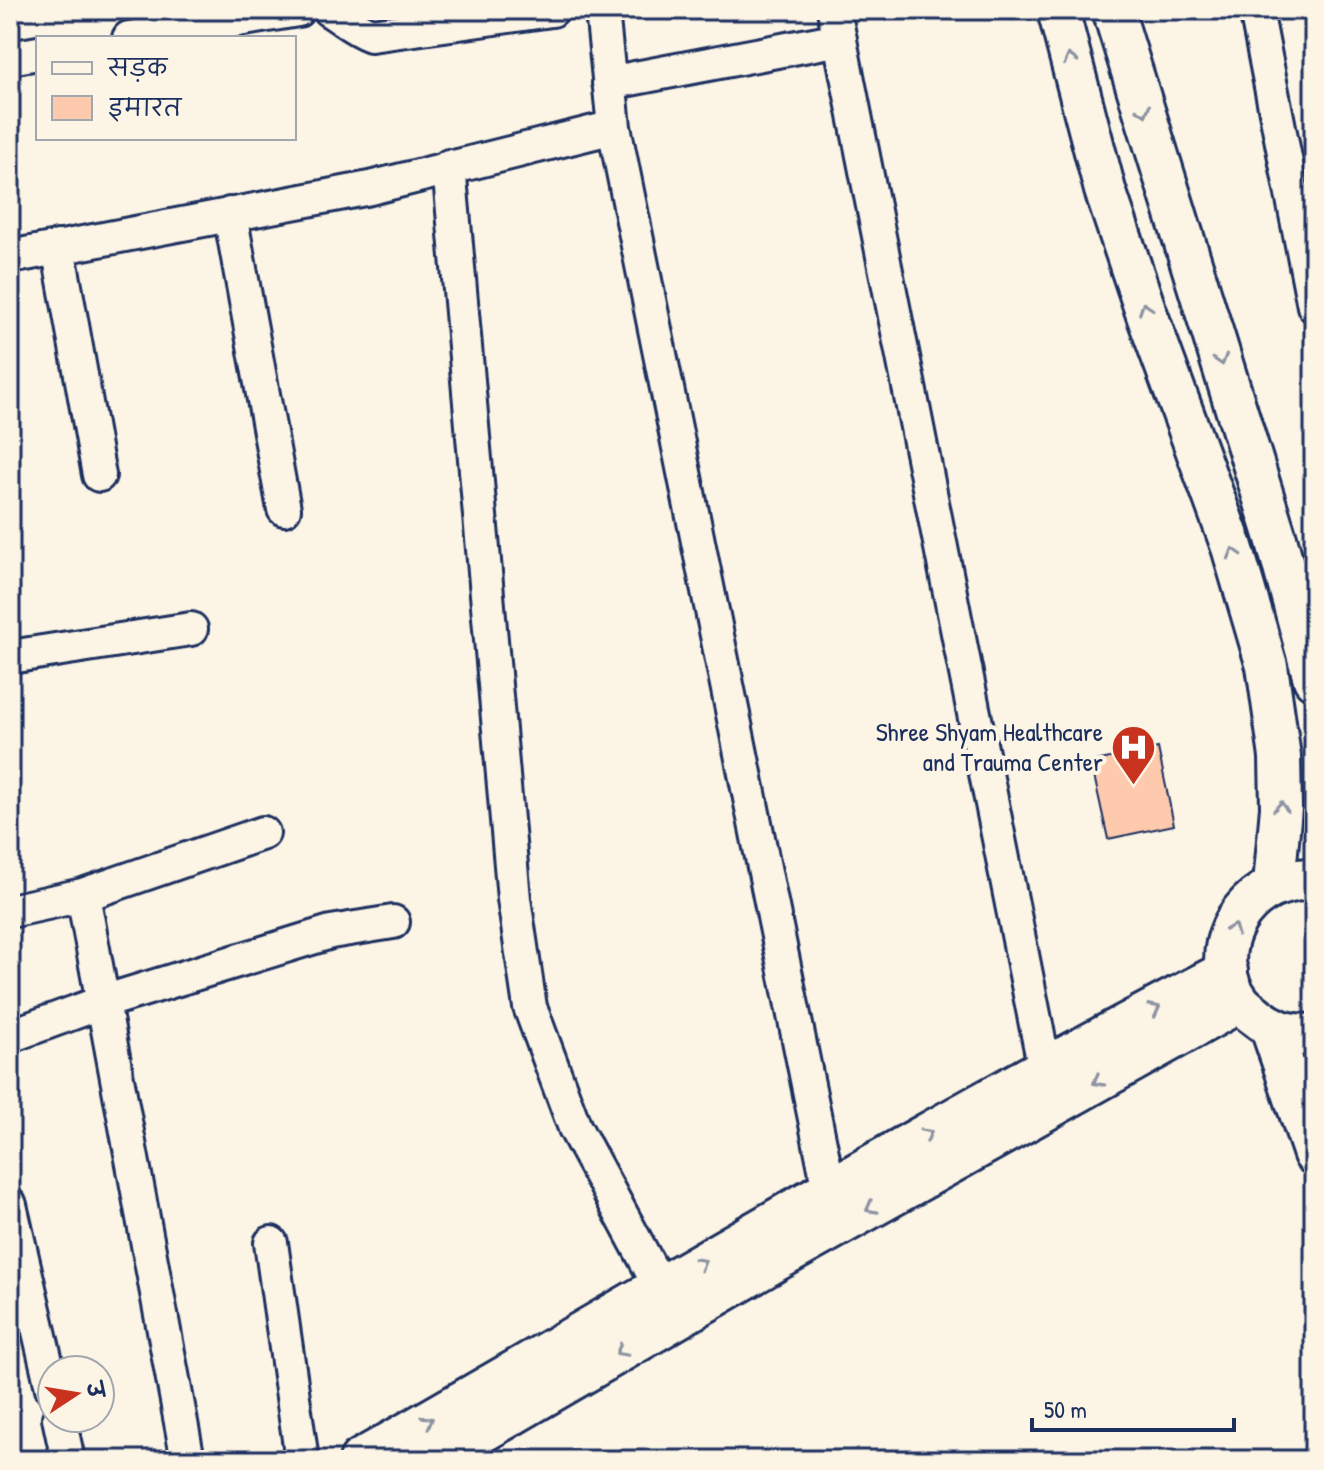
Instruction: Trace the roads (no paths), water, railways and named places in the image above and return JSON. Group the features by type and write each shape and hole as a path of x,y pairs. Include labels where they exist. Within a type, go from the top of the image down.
{"main road":[{"path":"1058,10 1105,190 1232,547 1267,666 1280,757 1281,808 1274,884"},
{"path":"1113,10 1276,538 1314,679"},
{"path":"1314,881 1307,879 1274,884 1251,898 1235,919 1226,945 1233,986 1271,1028 1314,1154"},
{"path":"434,1460 668,1302 829,1188 1131,1021 1233,986"},
{"path":"360,1460 668,1302 1233,986"},
{"path":"1271,1028 1290,1034 1314,1034"}],"street":[{"path":"141,36 298,10"},
{"path":"329,10 354,29 371,35 552,10"},
{"path":"598,10 603,20 614,127 829,1188"},
{"path":"1256,10 1314,306"},
{"path":"609,83 837,24 1045,1070"},
{"path":"10,58 36,53"},
{"path":"10,257 370,188 614,127"},
{"path":"449,166 514,899 530,1007 575,1128 668,1302"},
{"path":"230,214 284,509"},
{"path":"58,247 99,475"},
{"path":"10,657 191,629"},
{"path":"10,911 83,895 263,833"},
{"path":"83,895 188,1460"},
{"path":"10,1036 103,1002 331,932 393,922"},
{"path":"10,1205 16,1258 43,1354"},
{"path":"271,1243 302,1460"},
{"path":"62,1434 68,1460"}],"place":[{"name":"Shree Shyam Healthcare and Trauma Center","path":"1134,786"}]}
